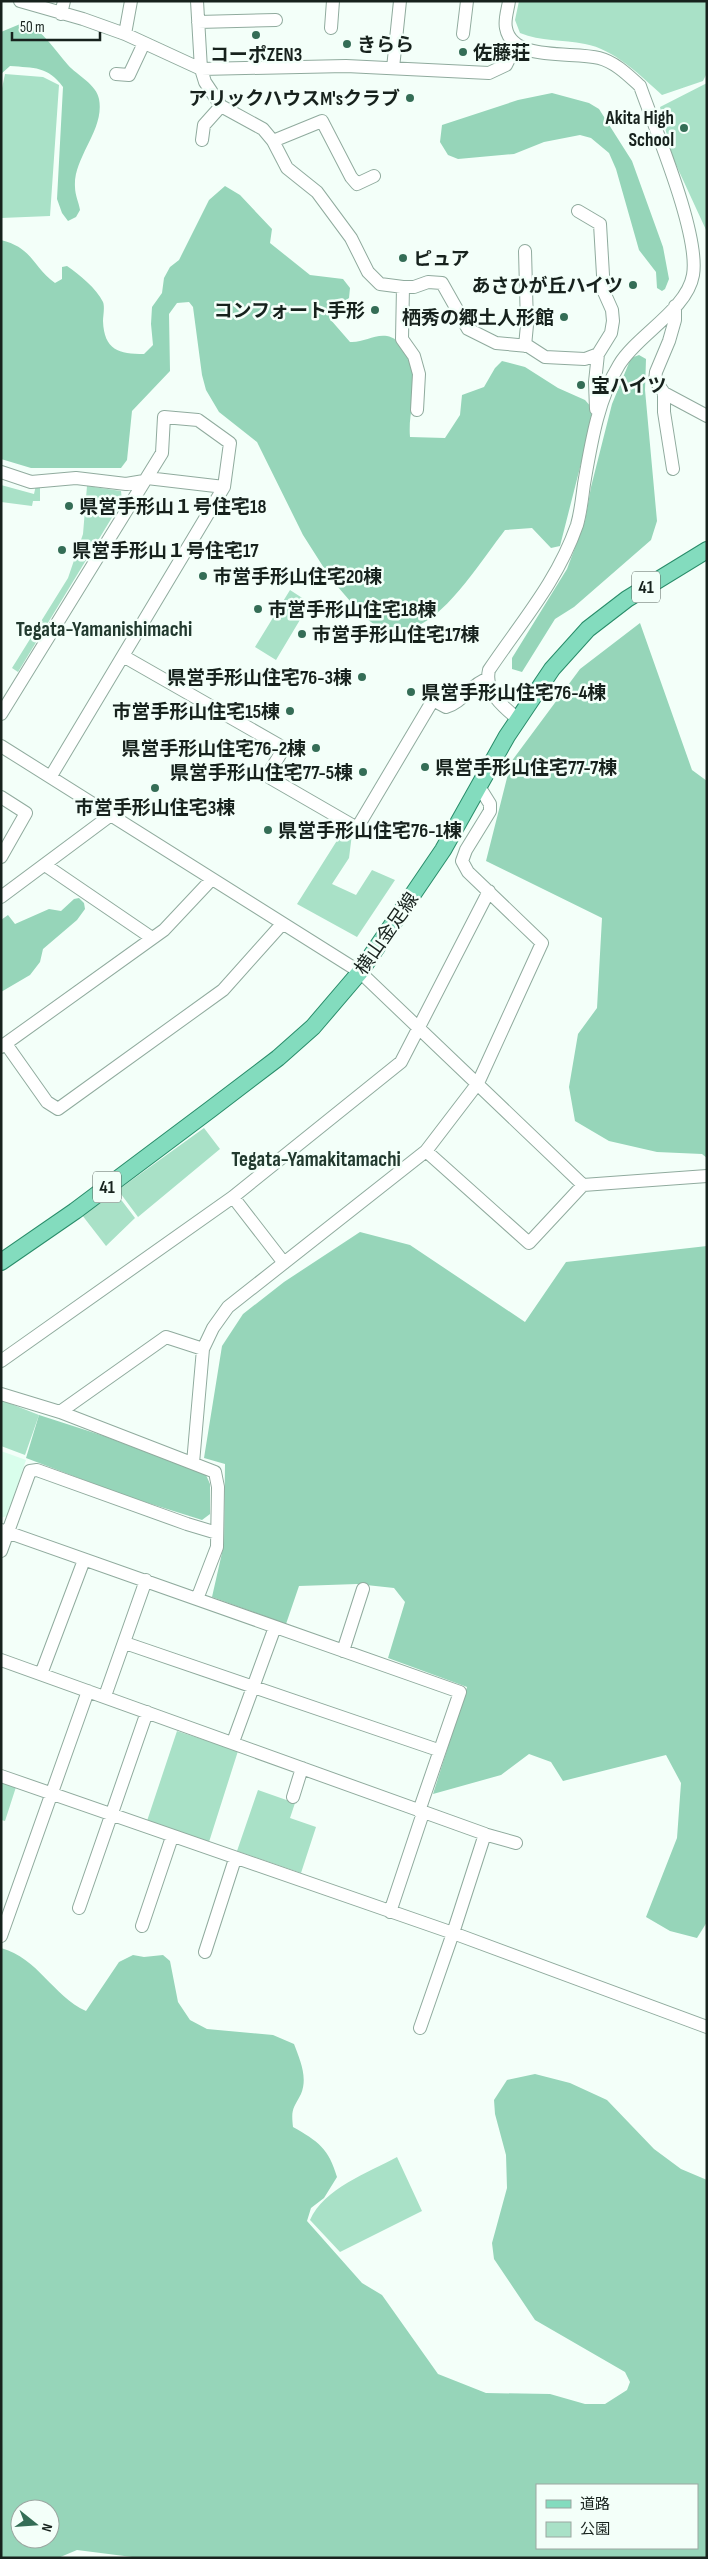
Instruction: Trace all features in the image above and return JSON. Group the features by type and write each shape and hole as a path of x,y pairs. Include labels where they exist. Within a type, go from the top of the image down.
{"main road":[{"name":"横山金足線","path":"1,1262 75,1211 278,1058 313,1027 360,972 443,850 518,719 552,669 588,630 627,599 707,550"}],"street":[{"path":"20,1 63,7 201,69 346,66 489,73 506,65 516,45"},
{"path":"125,34 131,1"},
{"path":"197,1 201,69 205,82 221,106 263,129 273,141 287,168 317,192 351,238 368,272 380,284 414,287 428,282 442,283 468,329 496,343 525,346 545,357 585,359 598,354"},
{"path":"331,28 333,1"},
{"path":"393,68 400,1"},
{"path":"463,34 466,1"},
{"path":"510,1 506,27 510,39 516,45 528,51 601,58 626,72 640,86 686,218 692,247 693,274 686,293 675,306 635,343 620,363 606,388 584,485 582,508 562,562 534,609 489,670 487,678 495,698 518,719"},
{"path":"198,22 276,20"},
{"path":"116,74 129,75 144,43"},
{"path":"202,140 204,125 221,106"},
{"path":"273,141 322,121 351,177 357,184 374,176"},
{"path":"578,211 600,224 604,292 612,310 611,333 598,354 595,382 597,423"},
{"path":"525,251 527,325 525,346"},
{"path":"403,287 402,339 414,356 419,374 417,410"},
{"path":"675,306 669,342 656,372 655,380 664,393 707,416"},
{"path":"664,393 664,412 673,469"},
{"path":"1,714 162,453 164,417 198,420 230,443 224,487 52,776"},
{"path":"1,472 31,482 76,478 126,484 146,480 224,487"},
{"path":"123,656 284,748 267,776 357,828 434,700 446,706 452,705 479,681 487,678"},
{"path":"1,746 52,776 211,880 360,972 420,1027 583,1185"},
{"path":"193,1463 203,1349 213,1328 228,1308 426,1151 478,1083 542,943 468,872 462,862 466,850 490,811 490,804 480,788"},
{"path":"1,797 26,813 1,856"},
{"path":"1,897 111,815"},
{"path":"45,865 152,938"},
{"path":"211,880 164,930 3,1046 48,1102 58,1109 222,990 282,924"},
{"path":"1,1361 233,1197 401,1062 489,891"},
{"path":"426,1151 529,1243 583,1185 707,1176"},
{"path":"233,1197 284,1263"},
{"path":"60,1412 166,1336 203,1349"},
{"path":"1,1394 60,1412 215,1472 218,1487 217,1546 197,1598"},
{"path":"1,1551 5,1531 30,1471 37,1470 187,1524 217,1532"},
{"path":"5,1531 460,1692 438,1750 390,1912"},
{"path":"41,1674 84,1560"},
{"path":"105,1696 146,1580"},
{"path":"343,1651 363,1589"},
{"path":"233,1742 275,1627"},
{"path":"125,1643 253,1685 438,1750"},
{"path":"1,1660 233,1742 421,1812 516,1843"},
{"path":"1,1936 88,1691"},
{"path":"80,1908 147,1712"},
{"path":"293,1797 302,1768"},
{"path":"1,1776 235,1859 454,1933 707,2027"},
{"path":"420,2028 454,1933 484,1834"},
{"path":"142,1926 172,1837"},
{"path":"205,1952 235,1859"}],"shaded area":[{"path":"1,1451 26,1460 7,1516 1,1518"}],"green space":[{"name":"Akita High School","path":"519,1 707,1 707,73 703,81 662,95 626,64 606,51 576,42 536,38 520,33 515,20"},
{"path":"25,22 43,36 68,65 95,89 99,99 98,122 76,176 75,190 80,210 76,217 68,221 62,213 57,199 63,87 52,75 40,69 10,66 1,74 1,32"},
{"path":"5,74 43,77 59,85 50,216 1,218 1,93"},
{"path":"707,83 707,232 672,156 660,107"},
{"path":"552,93 589,103 599,109 632,161 663,247 669,279 665,289 662,291 657,288 656,272 639,250 616,169 609,153 591,138 580,135 544,142 514,154 458,159 448,155 440,142 442,125 518,100"},
{"path":"225,186 240,195 272,229 270,243 310,275 343,279 350,288 349,298 334,308 330,319 350,342 387,336 402,345 410,358 415,380 410,437 445,438 460,415 462,395 484,387 495,368 502,361 525,367 558,388 585,400 592,408 589,432 560,546 551,548 532,528 505,530 465,583 441,609 417,626 387,634 363,616 331,579 303,535 257,442 219,412 206,390 202,375 193,307 189,302 177,303 169,314 170,371 132,411 127,460 121,468 31,468 1,459 1,240 12,243 20,248 55,283 62,279 62,267 67,266 77,273 92,287 103,302 104,331 110,344 120,351 144,354 153,345 152,307 162,293 164,278 170,267 179,260 209,200"},
{"path":"639,355 646,359 645,390 657,521 651,540 574,607 555,619 522,672 512,669 512,658 567,569 585,521 591,487 612,404 631,358"},
{"path":"40,484 40,501 33,501 32,506 1,502 1,485 34,494 36,485"},
{"path":"87,486 121,491 122,501 18,672 12,668 68,578 83,534"},
{"path":"290,590 310,603 276,660 255,647"},
{"path":"640,623 692,770 707,781 707,1158 702,1154 657,1152 609,1141 575,1121 569,1087 578,1034 597,1008 602,918 486,861 511,762 580,669"},
{"path":"343,831 352,834 349,858 332,884 356,895 372,870 395,880 357,937 297,904"},
{"path":"79,898 84,903 85,909 77,920 43,949 40,962 30,975 1,992 1,920 8,915 15,924 49,909 61,911 74,899"},
{"path":"204,1128 220,1149 138,1217 118,1190"},
{"path":"116,1193 135,1218 106,1246 82,1215"},
{"path":"360,1232 410,1245 525,1322 566,1262 707,1246 707,1922 697,1938 670,1931 646,1917 677,1838 681,1783 666,1755 563,1781 551,1762 529,1754 501,1775 433,1794 467,1687 388,1658 405,1602 394,1588 357,1584 299,1586 286,1624 212,1597 224,1544 225,1464 204,1458 222,1346 243,1314 284,1282"},
{"path":"1,1400 39,1415 25,1455 1,1446"},
{"path":"39,1415 104,1436 206,1475 210,1484 210,1514 202,1520 126,1496 26,1458"},
{"path":"177,1731 238,1751 209,1842 147,1821"},
{"path":"1,1782 16,1787 5,1821 1,1820"},
{"path":"258,1790 295,1803 290,1818 316,1827 301,1873 237,1851"},
{"path":"1,1948 25,1960 64,1996 86,2011 119,1962 133,1955 144,1957 163,1955 170,1961 178,2002 190,2020 207,2029 273,2035 294,2044 299,2056 304,2081 301,2094 293,2109 293,2127 321,2147 330,2159 337,2177 324,2198 311,2208 307,2221 362,2283 382,2295 438,2374 486,2393 550,2394 585,2404 605,2404 627,2390 630,2382 625,2372 535,2320 494,2259 492,2243 507,2188 506,2155 495,2114 494,2100 507,2080 535,2074 570,2083 607,2100 654,2149 681,2169 707,2180 707,2558 140,2558 77,2550 58,2558 1,2558"},
{"path":"397,2157 422,2211 340,2252 310,2220 325,2199 336,2190"}],"place":[{"name":"コーポZEN3","path":"256,35"},
{"name":"きらら","path":"347,44"},
{"name":"佐藤荘","path":"463,52"},
{"name":"アリックハウスM'sクラブ","path":"410,98"},
{"name":"Akita High School","path":"684,128"},
{"name":"ピュア","path":"403,258"},
{"name":"あさひが丘ハイツ","path":"633,285"},
{"name":"コンフォート手形","path":"375,310"},
{"name":"栖秀の郷土人形館","path":"564,317"},
{"name":"宝ハイツ","path":"581,385"},
{"name":"県営手形山１号住宅18","path":"69,506"},
{"name":"県営手形山１号住宅17","path":"62,550"},
{"name":"市営手形山住宅20棟","path":"203,576"},
{"name":"市営手形山住宅18棟","path":"258,609"},
{"name":"市営手形山住宅17棟","path":"302,634"},
{"name":"県営手形山住宅76-3棟","path":"362,677"},
{"name":"県営手形山住宅76-4棟","path":"411,692"},
{"name":"市営手形山住宅15棟","path":"290,711"},
{"name":"県営手形山住宅76-2棟","path":"316,748"},
{"name":"県営手形山住宅77-7棟","path":"425,767"},
{"name":"県営手形山住宅77-5棟","path":"363,772"},
{"name":"市営手形山住宅3棟","path":"155,788"},
{"name":"県営手形山住宅76-1棟","path":"268,830"}],"district":[{"name":"Tegata-Yamanishimachi","path":"104,629"},
{"name":"Tegata-Yamakitamachi","path":"316,1159"}]}
